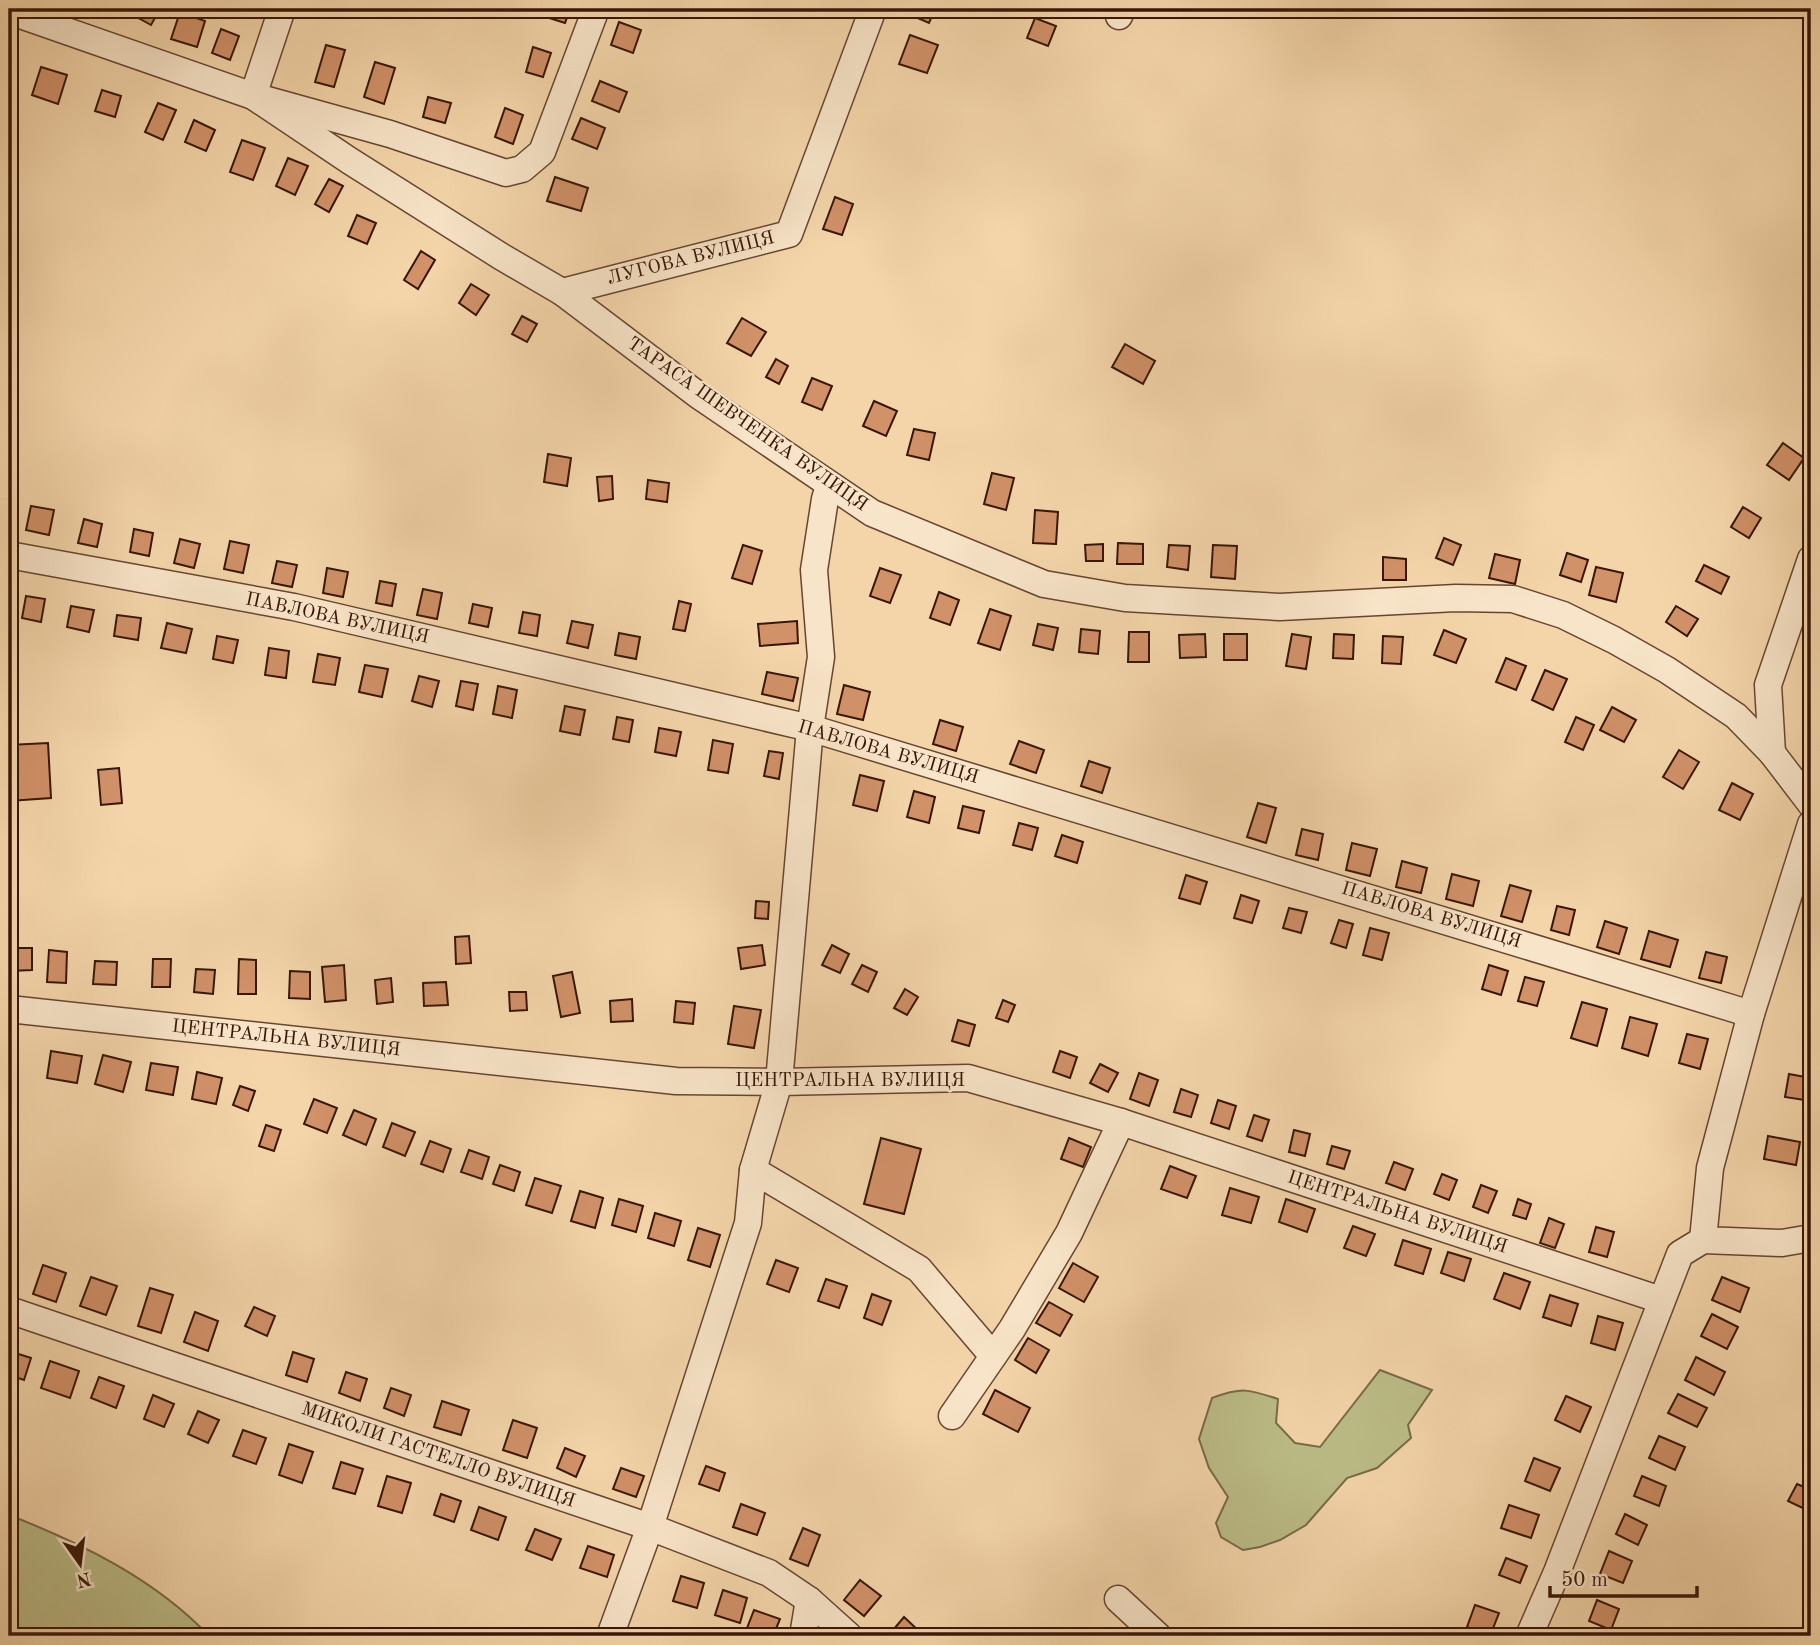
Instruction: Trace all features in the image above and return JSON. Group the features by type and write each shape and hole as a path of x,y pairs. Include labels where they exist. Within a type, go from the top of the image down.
{"street":[{"path":"282,9 253,96 390,134 506,173 522,169 542,152 596,9"},
{"name":"ЛУГОВА ВУЛИЦЯ","path":"562,292 789,234 873,9"},
{"name":"ТАРАСА ШЕВЧЕНКА ВУЛИЦЯ","path":"9,11 253,96 420,206 562,292 698,395 872,513 1044,584 1125,598 1280,607 1456,598 1513,599 1563,615 1614,640 1667,670 1736,716 1772,753 1811,804"},
{"path":"610,1636 650,1528 748,1223 753,1170 779,1082 810,728 821,657 814,570 829,486"},
{"name":"ПАВЛОВА ВУЛИЦЯ","path":"9,555 294,607 810,728 1751,1014"},
{"path":"1772,753 1768,685 1811,559"},
{"path":"1703,1240 1710,1168 1751,1014 1811,824"},
{"name":"ЦЕНТРАЛЬНА ВУЛИЦЯ","path":"9,1009 676,1081 968,1078 1121,1122 1661,1300"},
{"path":"952,1416 993,1356 1069,1233 1121,1122"},
{"path":"753,1170 919,1269 993,1356"},
{"path":"1529,1636 1557,1572 1680,1254 1703,1240 1782,1243 1811,1238"},
{"name":"МИКОЛИ ГАСТЕЛЛО ВУЛИЦЯ","path":"9,1310 650,1528 769,1573 809,1600 849,1636"},
{"path":"1118,1599 1158,1636"},
{"path":"803,1636 809,1600"}],"green space":[{"path":"1380,1370 1432,1390 1408,1425 1411,1438 1377,1468 1347,1478 1306,1525 1280,1540 1243,1550 1221,1537 1216,1523 1228,1497 1209,1468 1199,1439 1212,1398 1245,1391 1278,1399 1276,1423 1295,1443 1320,1447"},
{"path":"9,1515 90,1551 141,1580 165,1597 209,1636 9,1636"}],"building":[{"path":"89,9 115,9 111,18"},
{"path":"139,9 160,9 151,25 135,16"},
{"path":"542,9 570,9 565,23 540,15"},
{"path":"908,9 935,9 929,23 906,13"},
{"path":"180,12 205,21 197,47 171,39"},
{"path":"1035,18 1056,26 1048,46 1027,38"},
{"path":"619,22 641,30 633,53 611,45"},
{"path":"221,29 239,36 230,60 212,53"},
{"path":"910,35 938,45 927,73 899,64"},
{"path":"326,45 345,50 334,87 315,82"},
{"path":"533,47 551,53 543,77 526,72"},
{"path":"375,62 395,68 384,104 364,97"},
{"path":"41,67 67,75 58,104 32,95"},
{"path":"600,81 627,92 619,112 592,101"},
{"path":"102,90 121,96 115,117 95,111"},
{"path":"428,97 451,103 445,123 423,117"},
{"path":"158,103 176,110 163,140 145,132"},
{"path":"505,108 523,115 513,144 495,137"},
{"path":"581,118 605,128 597,149 572,139"},
{"path":"194,120 215,130 206,151 185,142"},
{"path":"242,140 265,148 253,180 230,172"},
{"path":"288,158 308,166 295,195 276,186"},
{"path":"555,177 588,188 581,211 547,201"},
{"path":"329,179 343,186 329,212 315,204"},
{"path":"835,197 853,204 842,235 823,229"},
{"path":"357,215 376,223 367,244 348,236"},
{"path":"421,251 435,260 418,289 404,280"},
{"path":"471,284 489,295 476,315 459,303"},
{"path":"522,316 537,324 527,342 512,334"},
{"path":"742,318 766,332 751,356 727,343"},
{"path":"1125,344 1155,361 1143,384 1112,367"},
{"path":"776,359 788,366 779,384 766,377"},
{"path":"812,378 832,386 822,410 802,402"},
{"path":"874,401 897,411 886,436 863,426"},
{"path":"914,429 935,433 929,460 907,455"},
{"path":"1783,443 1804,458 1789,480 1767,465"},
{"path":"548,454 571,458 567,486 544,482"},
{"path":"992,473 1014,478 1006,510 984,504"},
{"path":"612,476 613,499 599,501 597,477"},
{"path":"648,480 669,483 667,502 646,499"},
{"path":"31,506 54,510 49,535 26,530"},
{"path":"1743,507 1761,518 1749,538 1731,527"},
{"path":"1035,510 1058,512 1056,544 1033,543"},
{"path":"84,519 102,524 97,547 78,543"},
{"path":"134,529 153,533 149,556 130,552"},
{"path":"1444,538 1461,545 1453,565 1436,558"},
{"path":"180,539 200,544 194,568 174,563"},
{"path":"230,541 249,545 243,573 224,569"},
{"path":"1118,543 1143,544 1143,564 1117,564"},
{"path":"1103,544 1103,561 1086,561 1085,545"},
{"path":"743,545 762,551 752,584 732,578"},
{"path":"1169,545 1190,546 1188,570 1167,567"},
{"path":"1213,545 1237,546 1235,579 1211,577"},
{"path":"1567,553 1588,560 1581,582 1560,575"},
{"path":"1495,554 1520,560 1515,584 1489,578"},
{"path":"1383,557 1406,559 1406,580 1383,580"},
{"path":"277,561 297,565 292,587 272,583"},
{"path":"1704,565 1729,577 1721,594 1696,581"},
{"path":"1596,567 1623,573 1616,602 1589,595"},
{"path":"327,568 348,572 343,597 323,593"},
{"path":"880,568 901,575 890,603 870,596"},
{"path":"380,581 396,584 392,606 376,603"},
{"path":"423,589 442,593 437,619 417,615"},
{"path":"939,592 959,600 950,625 930,618"},
{"path":"26,596 45,599 41,622 22,618"},
{"path":"679,601 691,604 685,631 673,629"},
{"path":"473,604 492,608 488,627 469,623"},
{"path":"71,606 94,610 89,632 67,627"},
{"path":"1676,606 1698,619 1687,636 1666,622"},
{"path":"990,609 1011,616 1000,650 978,643"},
{"path":"523,612 540,615 537,636 519,633"},
{"path":"117,615 141,618 138,640 114,636"},
{"path":"572,621 593,625 588,648 567,643"},
{"path":"797,621 798,643 760,646 758,624"},
{"path":"167,623 192,629 186,653 161,648"},
{"path":"1038,624 1058,628 1053,650 1033,645"},
{"path":"1081,629 1100,631 1098,654 1079,652"},
{"path":"1444,630 1466,639 1456,663 1434,655"},
{"path":"1129,632 1149,632 1149,662 1128,662"},
{"path":"619,633 640,637 636,659 615,655"},
{"path":"1205,634 1206,657 1180,658 1179,635"},
{"path":"1224,634 1247,634 1247,660 1224,660"},
{"path":"1292,634 1311,637 1306,669 1286,666"},
{"path":"1334,634 1354,635 1353,659 1333,658"},
{"path":"217,636 238,640 233,663 213,659"},
{"path":"1383,636 1403,637 1401,664 1382,663"},
{"path":"269,648 289,651 286,678 265,675"},
{"path":"318,654 340,658 335,685 313,682"},
{"path":"1506,658 1526,666 1516,690 1496,682"},
{"path":"365,665 388,669 382,697 359,692"},
{"path":"1545,670 1567,679 1553,710 1532,700"},
{"path":"767,672 798,678 793,701 762,694"},
{"path":"419,676 439,681 432,707 412,701"},
{"path":"461,681 478,684 473,710 456,706"},
{"path":"844,685 870,692 863,720 837,714"},
{"path":"498,686 517,690 512,718 493,714"},
{"path":"565,706 585,710 580,735 560,731"},
{"path":"1612,707 1636,720 1624,742 1600,730"},
{"path":"617,717 633,720 629,742 613,739"},
{"path":"1576,717 1594,725 1583,750 1565,742"},
{"path":"940,720 963,727 956,751 933,744"},
{"path":"659,728 681,732 676,756 655,752"},
{"path":"713,740 733,744 728,773 708,770"},
{"path":"1019,741 1044,750 1036,773 1010,764"},
{"path":"48,743 51,798 9,801 9,745"},
{"path":"1679,750 1699,762 1683,789 1663,777"},
{"path":"769,751 783,753 779,779 764,776"},
{"path":"1089,761 1110,768 1102,793 1081,786"},
{"path":"119,768 122,803 101,805 98,770"},
{"path":"860,775 884,781 877,811 853,805"},
{"path":"1732,783 1753,794 1740,820 1719,810"},
{"path":"914,791 935,797 929,823 907,817"},
{"path":"1258,803 1276,808 1266,843 1247,837"},
{"path":"963,806 984,811 979,833 958,828"},
{"path":"1019,823 1038,828 1032,850 1013,845"},
{"path":"1302,829 1323,834 1318,860 1296,855"},
{"path":"1062,835 1083,842 1077,863 1055,856"},
{"path":"1352,843 1377,849 1370,876 1346,870"},
{"path":"1402,861 1427,868 1421,893 1396,887"},
{"path":"1452,874 1479,881 1473,906 1446,899"},
{"path":"1186,875 1207,882 1200,904 1179,898"},
{"path":"1510,885 1531,891 1522,922 1501,916"},
{"path":"1241,895 1259,901 1252,923 1234,918"},
{"path":"756,901 769,902 768,919 755,918"},
{"path":"1557,906 1575,910 1569,935 1551,930"},
{"path":"1289,908 1307,912 1301,933 1283,928"},
{"path":"1339,920 1353,924 1346,948 1331,943"},
{"path":"1605,921 1627,928 1619,954 1597,947"},
{"path":"1370,928 1389,933 1382,960 1363,955"},
{"path":"1649,931 1678,940 1670,967 1641,959"},
{"path":"469,936 471,963 456,964 455,937"},
{"path":"762,945 765,965 741,969 738,948"},
{"path":"832,945 849,954 840,973 822,965"},
{"path":"10,948 32,948 32,970 10,971"},
{"path":"49,950 67,952 66,983 47,982"},
{"path":"1706,952 1727,957 1721,983 1699,978"},
{"path":"153,959 171,959 170,987 152,987"},
{"path":"239,959 256,960 256,994 238,994"},
{"path":"95,961 117,962 116,985 93,984"},
{"path":"344,965 346,1000 325,1002 322,967"},
{"path":"862,965 877,972 868,992 852,984"},
{"path":"1489,965 1508,971 1501,995 1482,989"},
{"path":"196,969 215,970 213,994 194,992"},
{"path":"290,971 310,972 310,999 289,998"},
{"path":"572,972 580,1013 561,1017 553,976"},
{"path":"1525,977 1544,982 1537,1006 1518,1001"},
{"path":"391,978 393,1002 377,1004 375,980"},
{"path":"446,982 448,1005 424,1006 423,983"},
{"path":"905,989 918,997 907,1015 894,1008"},
{"path":"509,992 526,992 527,1010 510,1011"},
{"path":"632,999 633,1021 611,1022 610,1001"},
{"path":"1003,1000 1015,1005 1008,1022 996,1018"},
{"path":"676,1001 695,1003 693,1024 674,1022"},
{"path":"1582,1002 1607,1009 1597,1046 1571,1038"},
{"path":"734,1006 761,1010 754,1048 728,1044"},
{"path":"1630,1017 1657,1024 1648,1056 1622,1048"},
{"path":"958,1020 975,1025 969,1046 952,1041"},
{"path":"1687,1034 1708,1039 1700,1069 1679,1063"},
{"path":"51,1051 82,1056 77,1083 47,1078"},
{"path":"1060,1051 1077,1057 1070,1078 1053,1072"},
{"path":"103,1055 131,1062 123,1092 95,1084"},
{"path":"151,1063 178,1067 173,1095 146,1090"},
{"path":"1100,1064 1118,1073 1108,1092 1090,1083"},
{"path":"197,1072 222,1078 216,1104 192,1099"},
{"path":"1139,1073 1158,1080 1149,1106 1130,1099"},
{"path":"1789,1074 1811,1078 1811,1101 1785,1097"},
{"path":"240,1086 255,1091 248,1111 233,1105"},
{"path":"1181,1089 1198,1095 1191,1117 1174,1112"},
{"path":"314,1099 337,1108 327,1133 304,1124"},
{"path":"1218,1100 1236,1106 1229,1129 1211,1123"},
{"path":"354,1110 376,1119 366,1145 343,1135"},
{"path":"1254,1115 1269,1120 1262,1141 1247,1136"},
{"path":"392,1123 415,1132 405,1156 383,1147"},
{"path":"266,1125 281,1130 274,1151 259,1146"},
{"path":"1294,1130 1310,1134 1305,1156 1289,1152"},
{"path":"1768,1136 1800,1142 1796,1165 1764,1159"},
{"path":"881,1138 921,1149 904,1214 864,1204"},
{"path":"1069,1138 1091,1147 1083,1167 1061,1159"},
{"path":"430,1141 451,1149 443,1172 421,1164"},
{"path":"1332,1146 1350,1151 1344,1169 1327,1164"},
{"path":"469,1150 489,1157 482,1179 461,1172"},
{"path":"1394,1162 1413,1169 1405,1190 1386,1183"},
{"path":"500,1165 520,1172 514,1191 493,1184"},
{"path":"1170,1166 1196,1176 1187,1198 1161,1189"},
{"path":"1442,1174 1457,1180 1449,1200 1434,1194"},
{"path":"535,1178 561,1186 552,1213 526,1205"},
{"path":"1481,1185 1497,1191 1488,1213 1473,1207"},
{"path":"1230,1188 1259,1197 1251,1223 1222,1215"},
{"path":"580,1191 603,1198 595,1228 571,1221"},
{"path":"619,1199 643,1206 636,1232 612,1225"},
{"path":"1286,1199 1315,1209 1307,1232 1279,1222"},
{"path":"1518,1199 1531,1204 1526,1219 1513,1215"},
{"path":"655,1213 681,1221 674,1246 648,1238"},
{"path":"1549,1218 1564,1224 1555,1248 1540,1243"},
{"path":"1353,1226 1375,1234 1366,1256 1344,1248"},
{"path":"1596,1227 1614,1232 1607,1257 1589,1252"},
{"path":"698,1228 720,1235 710,1267 688,1260"},
{"path":"1403,1240 1431,1249 1423,1274 1395,1265"},
{"path":"1448,1252 1471,1259 1464,1281 1441,1273"},
{"path":"9,1259 14,1260 9,1282"},
{"path":"776,1260 798,1268 789,1292 767,1284"},
{"path":"1073,1263 1098,1277 1084,1302 1059,1288"},
{"path":"43,1265 66,1273 56,1302 33,1294"},
{"path":"1504,1273 1530,1282 1520,1309 1494,1299"},
{"path":"91,1277 117,1286 106,1315 80,1306"},
{"path":"1722,1277 1749,1288 1740,1312 1712,1300"},
{"path":"826,1279 847,1286 839,1308 818,1301"},
{"path":"150,1288 173,1295 161,1333 138,1326"},
{"path":"872,1294 891,1301 882,1325 864,1318"},
{"path":"1550,1295 1578,1304 1571,1326 1543,1317"},
{"path":"1049,1302 1072,1315 1060,1336 1036,1323"},
{"path":"254,1307 275,1316 267,1336 245,1326"},
{"path":"195,1312 218,1321 208,1351 184,1342"},
{"path":"1712,1314 1738,1327 1727,1349 1701,1336"},
{"path":"1598,1316 1623,1323 1615,1350 1591,1343"},
{"path":"1028,1338 1049,1350 1036,1373 1015,1360"},
{"path":"9,1351 31,1358 24,1380 9,1375"},
{"path":"293,1352 314,1359 307,1382 286,1375"},
{"path":"1696,1357 1725,1372 1714,1395 1685,1380"},
{"path":"50,1361 79,1371 70,1398 41,1388"},
{"path":"346,1372 367,1379 360,1401 339,1393"},
{"path":"99,1377 124,1386 116,1408 91,1398"},
{"path":"391,1388 411,1395 404,1416 384,1408"},
{"path":"995,1390 1030,1408 1018,1432 983,1414"},
{"path":"1678,1394 1707,1408 1697,1427 1668,1413"},
{"path":"153,1395 174,1404 164,1427 144,1419"},
{"path":"1566,1396 1591,1407 1580,1432 1555,1420"},
{"path":"442,1401 469,1410 461,1435 434,1427"},
{"path":"198,1411 219,1420 208,1443 188,1434"},
{"path":"513,1420 537,1428 527,1458 503,1450"},
{"path":"243,1430 266,1438 256,1464 233,1456"},
{"path":"1659,1436 1685,1447 1675,1470 1649,1458"},
{"path":"289,1444 313,1452 302,1483 279,1475"},
{"path":"565,1448 585,1456 576,1477 557,1468"},
{"path":"1534,1458 1560,1468 1550,1491 1525,1481"},
{"path":"341,1462 363,1469 355,1494 333,1488"},
{"path":"706,1466 725,1473 719,1491 699,1484"},
{"path":"621,1468 644,1476 636,1497 613,1489"},
{"path":"387,1476 411,1483 402,1513 378,1506"},
{"path":"1642,1476 1666,1486 1659,1506 1634,1496"},
{"path":"1797,1484 1811,1490 1811,1512 1788,1501"},
{"path":"441,1494 461,1501 454,1522 434,1515"},
{"path":"741,1504 765,1513 757,1535 733,1527"},
{"path":"1509,1505 1539,1515 1531,1538 1501,1528"},
{"path":"479,1507 506,1517 498,1540 471,1530"},
{"path":"1625,1514 1647,1525 1638,1545 1616,1534"},
{"path":"803,1528 820,1535 808,1566 790,1559"},
{"path":"535,1529 561,1539 552,1560 526,1550"},
{"path":"588,1546 614,1555 607,1577 580,1568"},
{"path":"1609,1551 1632,1561 1623,1583 1600,1574"},
{"path":"1506,1558 1527,1566 1520,1583 1499,1575"},
{"path":"681,1576 704,1583 697,1608 673,1601"},
{"path":"860,1580 881,1596 864,1616 844,1600"},
{"path":"723,1590 747,1598 740,1623 715,1615"},
{"path":"1597,1600 1619,1609 1611,1630 1589,1621"},
{"path":"1475,1605 1499,1613 1490,1636 1467,1627"},
{"path":"754,1610 780,1619 773,1636 744,1636"},
{"path":"904,1617 920,1632 916,1636 888,1636"}]}
